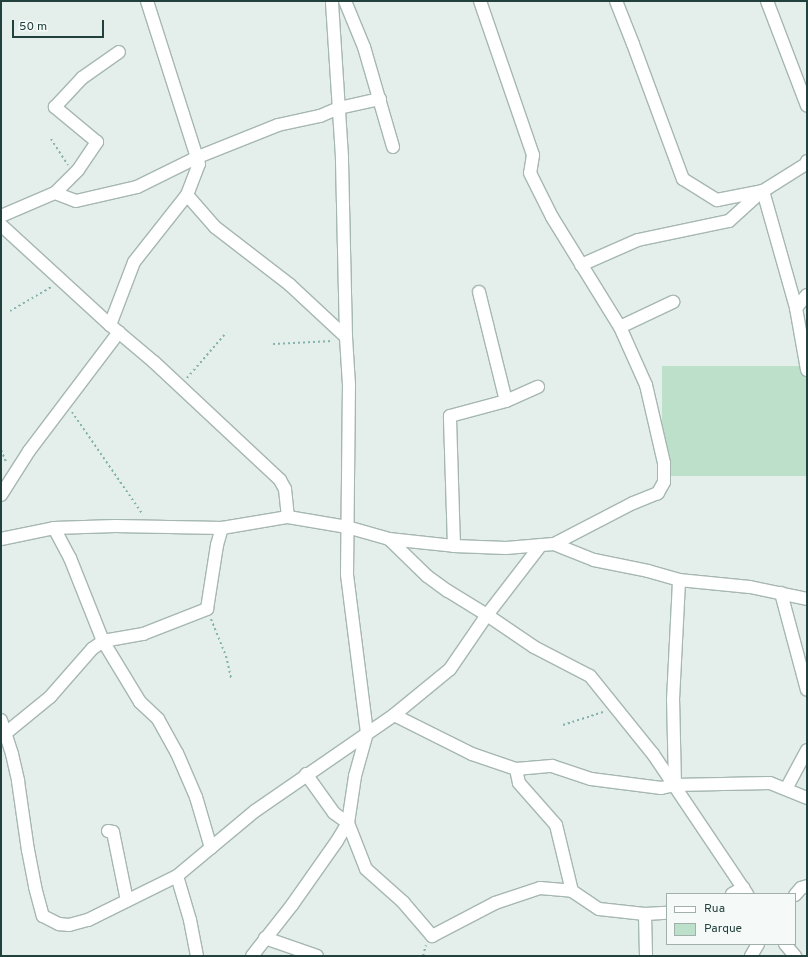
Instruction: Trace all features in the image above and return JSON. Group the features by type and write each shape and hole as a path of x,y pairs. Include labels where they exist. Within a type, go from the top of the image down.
{"street":[{"path":"1,495 29,451 65,404 115,328 134,262 187,195 200,164 168,71 147,1"},
{"path":"252,956 338,841 348,823 355,776 367,733 347,575 349,385 346,339 342,157 332,1"},
{"path":"346,1 364,47 393,147"},
{"path":"1,539 54,528 222,528 288,516 347,527 389,539 454,546 506,548 554,544 633,503 658,493 664,482 664,463 646,386 620,327 552,217 530,173 533,155 480,1"},
{"path":"616,1 683,179 717,200 763,191"},
{"path":"767,1 807,106"},
{"path":"1,216 55,193 74,174 97,142 55,107 82,78 119,52"},
{"path":"55,193 76,201 136,187 198,157 278,125 320,116 339,108 380,100"},
{"path":"581,265 638,240 729,221 763,191 806,164 807,161"},
{"path":"763,191 796,308 807,370"},
{"path":"187,195 215,227 290,285 346,339"},
{"path":"1,225 180,386 280,480 285,489 288,516"},
{"path":"479,292 506,401"},
{"path":"796,308 807,295"},
{"path":"620,327 672,302"},
{"path":"454,546 450,416 506,401 538,387"},
{"path":"54,528 70,558 103,641 140,702 158,719 177,753 196,797 211,848"},
{"path":"3,735 50,697 92,649 103,641 143,634 207,609 217,545 222,528"},
{"path":"389,539 427,576 448,591 534,647 590,676 654,754 745,891"},
{"path":"554,544 594,560 648,571 679,580 750,587 807,599"},
{"path":"1,720 3,735 18,781 34,880 44,916 59,924 69,925 88,920 177,876 255,812 306,774 356,743 367,733 394,715 450,668 487,615 520,574 540,545"},
{"path":"675,785 673,700 679,580"},
{"path":"781,593 807,690"},
{"path":"394,715 472,754 516,769 552,766 591,779 661,788 675,785 770,783 807,798"},
{"path":"786,789 807,750"},
{"path":"516,769 519,783 556,825 572,891"},
{"path":"306,774 334,813 348,823 366,869 402,902 432,936 495,903 540,888 572,891 599,909 645,914 666,913"},
{"path":"108,831 113,832 127,901"},
{"path":"177,876 190,920 197,956"},
{"path":"796,894 801,888 807,886"},
{"path":"645,914 646,956"},
{"path":"265,938 317,956"},
{"path":"751,956 757,945"},
{"path":"786,945 795,956"}],"path":[{"path":"51,139 74,174"},
{"path":"10,311 62,281"},
{"path":"180,386 226,333"},
{"path":"273,344 346,339"},
{"path":"65,404 128,491 149,527"},
{"path":"207,609 216,635 226,656 231,678"},
{"path":"563,725 615,707"}],"green space":[{"path":"662,366 807,366 807,476 662,476"}]}
